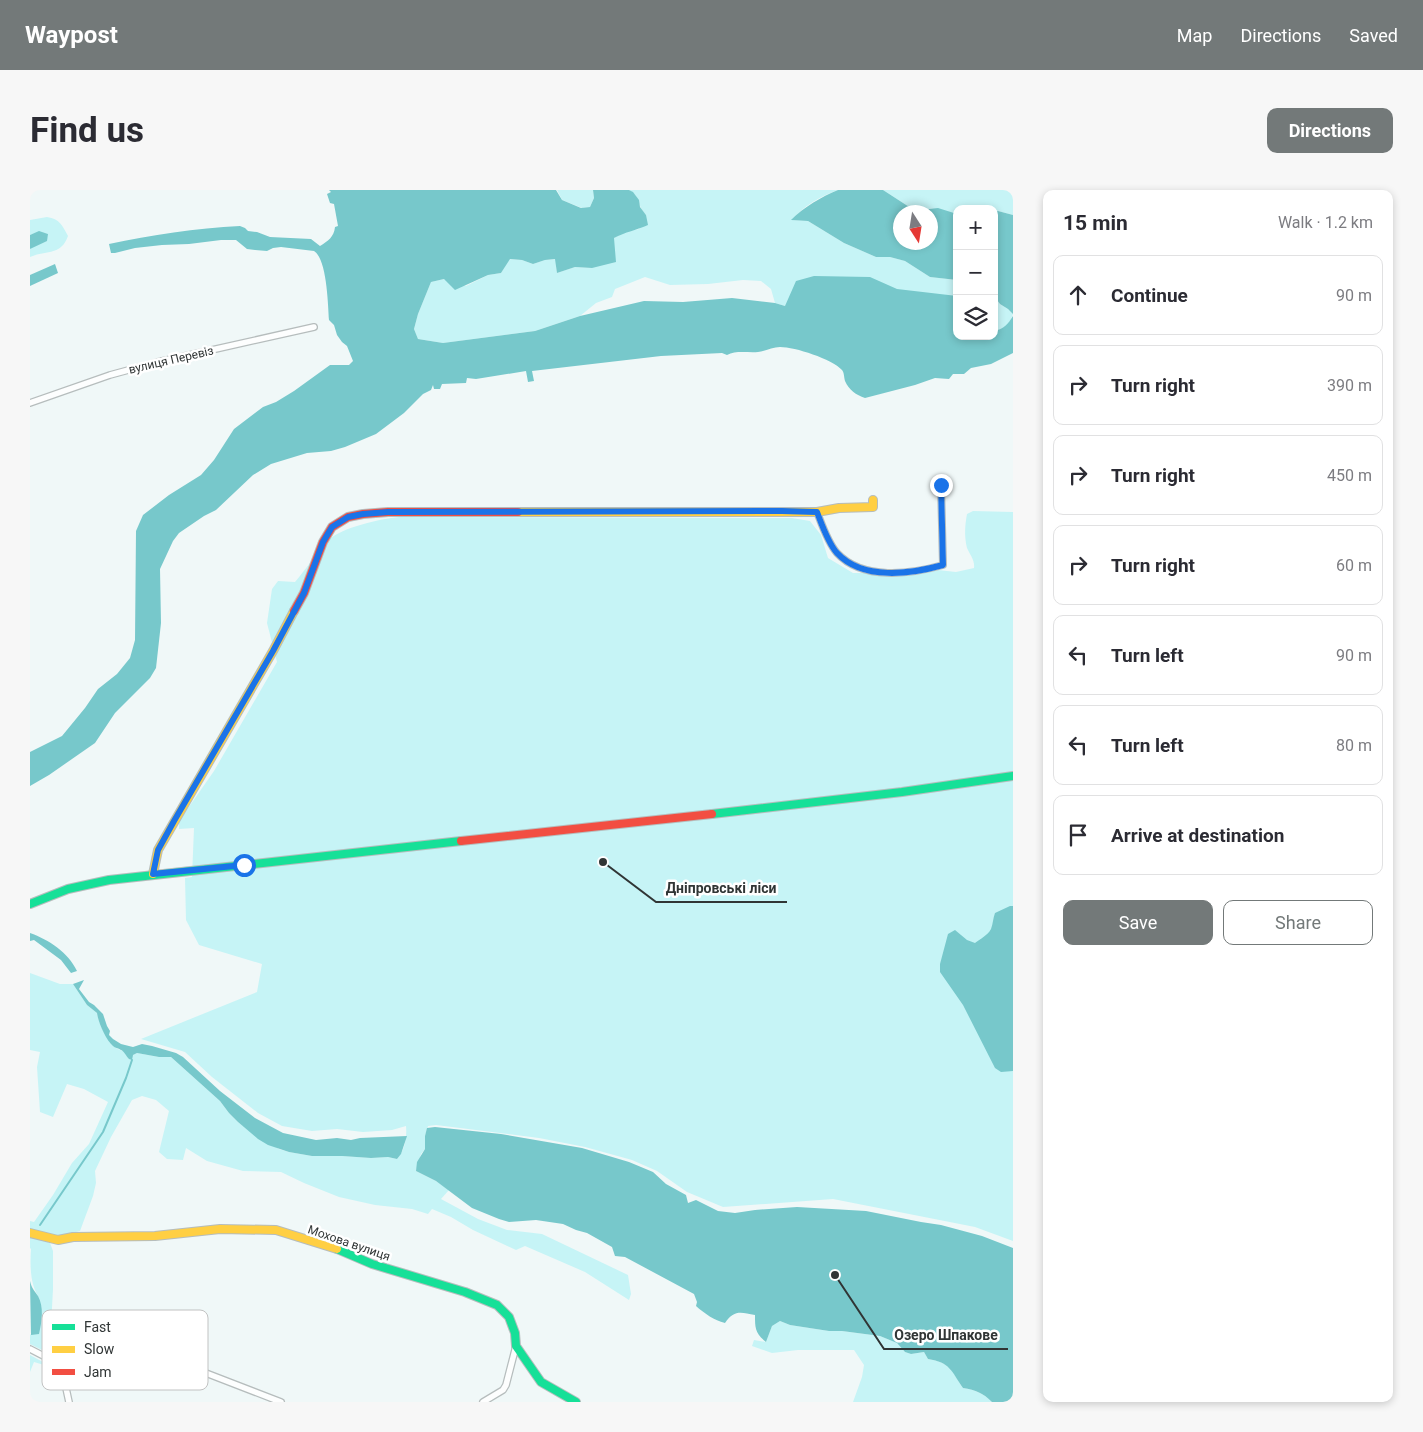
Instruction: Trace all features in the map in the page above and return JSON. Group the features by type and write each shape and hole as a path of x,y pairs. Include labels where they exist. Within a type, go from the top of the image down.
{"street":[{"name":"вулиця Перевіз","path":"30,403 110,375 158,362 314,327"},
{"path":"817,512 837,553 848,562 864,570 880,573 928,569 943,565 941,485"},
{"path":"153,874 158,850 273,651 304,593 323,542 332,527 348,517 388,512 817,512 839,508 873,507 874,500"},
{"path":"30,904 74,887 153,874 698,816 890,794 1013,776"},
{"name":"Мохова вулиця","path":"30,1233 58,1240 73,1237 155,1236 220,1229 276,1230 326,1245 372,1264 465,1292 497,1306 509,1317 515,1333 516,1346 541,1382 576,1402"},
{"path":"484,1402 503,1390 506,1385 516,1346"},
{"path":"30,1349 42,1355"},
{"path":"208,1374 281,1402"}],"shaded area":[{"path":"557,190 593,190 594,198 590,207 582,208 562,200"},
{"path":"629,190 838,190 813,202 801,210 792,220 808,221 844,243 876,257 890,257 905,261 930,277 953,280 953,325 785,306 775,303 771,289 761,281 743,280 708,284 670,285 645,277 615,289 612,297 596,303 580,316 535,331 443,343 418,339 414,329 431,282 444,279 466,286 488,275 501,273 509,259 522,260 533,264 556,259 557,273 575,267 592,268 614,238 627,231 639,229 646,215"},
{"path":"883,190 1013,190 1013,215 998,211 998,205 953,205 953,213 938,210 938,205 906,205"},
{"path":"47,217 58,221 68,236 57,250 30,257 30,249 48,234 39,232 30,235 30,220"},
{"path":"998,301 1013,314 1006,326 998,330"},
{"path":"973,511 1013,512 1013,1241 975,1227 833,1199 723,1207 687,1192 657,1171 632,1160 585,1147 539,1138 436,1125 428,1126 425,1136 425,1149 421,1154 416,1171 449,1190 441,1199 478,1219 507,1230 542,1234 628,1275 631,1294 629,1300 585,1272 525,1246 516,1250 432,1209 428,1214 412,1209 375,1205 339,1197 281,1172 243,1171 207,1161 186,1148 183,1160 167,1159 159,1152 169,1111 156,1100 142,1096 132,1100 111,1137 95,1171 96,1183 93,1196 80,1231 57,1237 30,1229 30,1221 34,1222 72,1163 89,1144 108,1102 84,1089 67,1084 53,1117 40,1112 37,1067 40,1052 30,1050 30,973 60,984 73,984 87,1005 97,1013 104,1033 111,1043 120,1050 133,1055 137,1053 171,1057 220,1101 238,1122 279,1149 312,1156 388,1157 397,1159 404,1148 406,1126 392,1130 363,1132 337,1129 312,1131 282,1126 258,1113 212,1077 185,1052 141,1039 257,992 262,964 199,945 186,920 185,878 192,877 194,828 179,829 179,821 214,771 277,662 267,623 272,589 278,581 295,582 325,544 335,535 362,524 399,517 792,518 810,521 821,535 828,558 853,573 926,573 938,570 956,572 974,568 965,535 967,514"},
{"path":"30,1237 50,1243 53,1251 52,1310 42,1310 42,1350 30,1344 30,1334 38,1296 31,1274"},
{"path":"780,1321 790,1325 829,1331 880,1336 897,1343 905,1352 911,1354 924,1352 928,1359 941,1362 950,1368 963,1388 979,1392 992,1402 853,1402 862,1377 864,1365 854,1350 798,1350 772,1353 752,1346 754,1340 766,1342 772,1326"},
{"path":"30,1355 42,1362 42,1364 34,1362 30,1372"}],"water":[{"path":"329,190 556,190 562,200 581,208 590,207 594,198 593,190 629,190 639,200 640,207 646,215 648,225 614,238 616,262 592,268 575,267 557,273 555,259 533,264 522,260 510,259 501,273 488,275 455,290 444,279 431,282 414,329 418,339 443,343 535,331 580,316 644,301 683,302 732,298 785,306 796,281 814,276 870,277 897,289 953,296 953,340 998,340 998,330 1005,326 1013,316 1013,353 991,364 971,368 964,374 953,374 949,379 935,378 865,398 851,390 845,381 843,371 837,366 813,354 780,347 758,352 738,352 727,355 722,353 661,356 532,371 534,381 528,382 526,371 476,379 467,378 466,383 442,384 440,389 434,389 433,385 431,390 423,394 404,413 376,434 331,451 307,453 271,464 253,475 216,510 179,533 173,541 160,569 161,623 156,668 150,678 115,713 95,743 30,786 30,752 62,736 98,689 117,674 130,658 135,640 136,531 143,515 169,495 201,475 214,460 234,429 263,407 276,402 294,391 330,365 349,365 353,361 347,346 337,335 334,325 329,320 324,272 322,263 314,251 281,247 267,251 255,250 247,249 236,240 221,240 135,248 111,253 109,244 174,232 240,226 248,231 270,237 311,239 320,246 330,238 335,227 338,226 334,204 330,203 327,194 331,192"},
{"path":"838,190 883,190 906,205 893,205 893,250 938,250 938,208 953,213 953,280 930,277 905,261 890,257 876,257 844,243 808,221 791,220 801,211"},
{"path":"998,211 1013,215 1013,314 998,301"},
{"path":"39,231 48,234 47,241 30,249 30,235"},
{"path":"55,264 58,273 30,286 30,275"},
{"path":"1013,906 1013,1071 1001,1072 995,1068 963,1005 940,972 940,964 948,934 955,930 967,940 975,943 990,931 995,913"},
{"path":"30,933 44,939 63,952 77,971 71,973 61,960 34,940 30,941"},
{"path":"84,980 79,989 89,1002 103,1014 110,1031 109,1035 113,1039 121,1044 133,1047 142,1044 176,1053 255,1118 283,1133 316,1140 337,1138 351,1140 407,1136 401,1154 397,1159 388,1157 312,1156 289,1152 268,1145 238,1122 220,1101 171,1057 137,1053 133,1055 132,1060 113,1046 103,1031 97,1013 87,1005 73,984"},
{"path":"435,1127 501,1134 582,1148 629,1162 653,1172 666,1184 686,1195 688,1203 696,1200 718,1211 735,1213 797,1207 866,1211 941,1225 982,1236 1013,1248 1013,1402 992,1402 979,1392 963,1388 946,1365 928,1359 924,1352 911,1354 905,1352 897,1343 880,1336 829,1331 790,1325 780,1321 772,1326 766,1342 756,1330 755,1315 745,1313 734,1314 725,1323 713,1318 696,1306 697,1302 694,1294 625,1257 615,1256 612,1247 587,1233 563,1224 536,1220 509,1222 472,1208 436,1181 416,1171 417,1162 425,1149 427,1128"},
{"path":"30,1281 40,1300 42,1314 39,1334 31,1335"}],"waterway":[{"path":"40,1225 103,1132 132,1060"}],"traffic: fast":[{"path":"712,814 902,792 1013,776"},
{"path":"30,904 68,889 109,880 461,841"},
{"path":"337,1249 372,1264 465,1292 497,1305 509,1317 515,1333 516,1346 541,1382 576,1402"}],"traffic: slow":[{"path":"518,512 817,512 839,508 873,507 873,500"},
{"path":"153,874 158,850 273,651 294,611"},
{"path":"30,1233 58,1240 73,1237 155,1236 220,1229 276,1230 337,1249"}],"traffic: jam":[{"path":"294,611 304,593 323,542 332,527 348,517 388,512 518,512"},
{"path":"461,841 712,814"}],"place":[{"name":"Дніпровські ліси","path":"603,862"},
{"name":"Озеро Шпакове","path":"835,1275"}],"route":[{"path":"244,865 153,874 158,850 273,651 304,593 323,542 332,527 348,517 388,512 817,512 837,553 848,562 864,570 880,573 900,572 928,569 943,565 941,485"}]}
